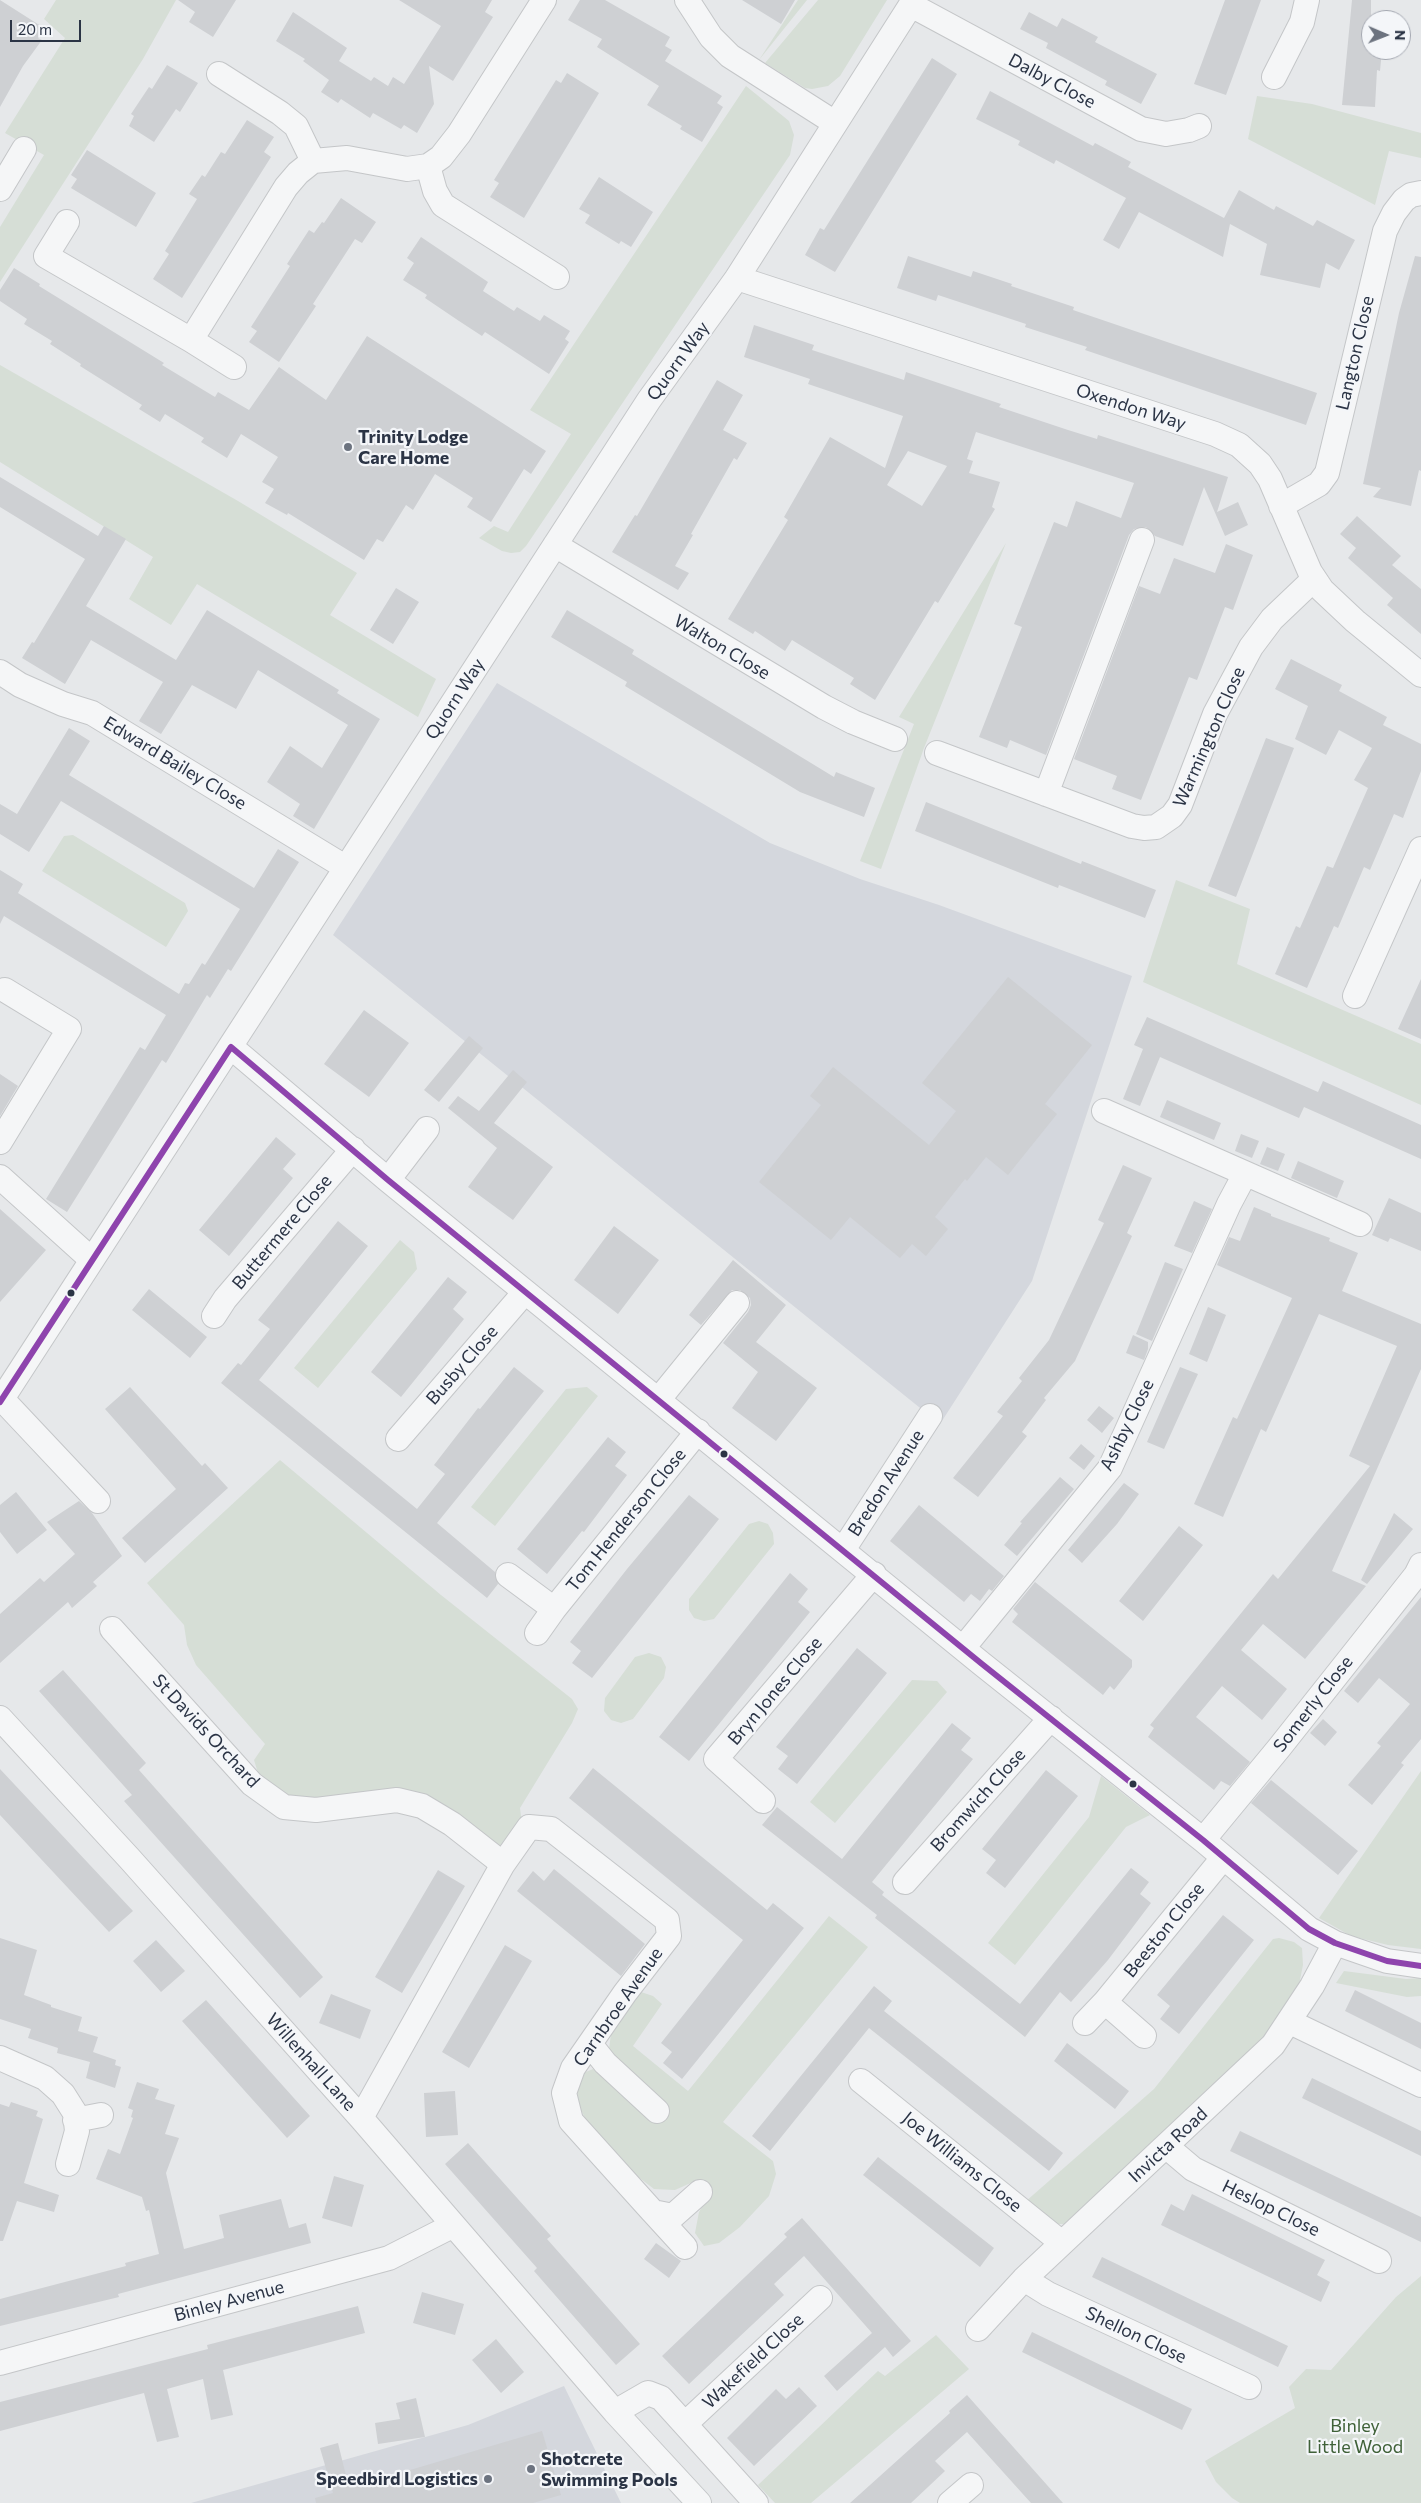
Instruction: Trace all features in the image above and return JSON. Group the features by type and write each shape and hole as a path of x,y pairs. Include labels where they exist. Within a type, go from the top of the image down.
{"street":[{"path":"191,340 286,187 298,173 313,162 347,158 407,169 428,166 441,157 459,134 544,0"},
{"path":"686,0 711,37 730,56 835,123"},
{"path":"1274,77 1302,22 1306,0"},
{"name":"Quorn Way","path":"1,1400 649,400 738,278 912,3"},
{"name":"Dalby Close","path":"912,3 1141,129 1166,134 1189,130 1199,126"},
{"path":"219,74 280,113 296,126 313,162"},
{"path":"0,189 24,149"},
{"path":"428,166 435,191 443,205 557,277"},
{"name":"Langton Close","path":"1281,506 1319,484 1326,473 1385,231 1394,213 1404,200 1411,195 1421,193"},
{"path":"67,222 46,256 234,367"},
{"name":"Oxendon Way","path":"738,278 1224,438 1245,449 1260,464 1270,479 1314,579 1340,608 1421,675"},
{"path":"1046,794 1142,540"},
{"name":"Walton Close","path":"555,545 824,707 895,739"},
{"name":"Warmington Close","path":"937,753 1138,828 1156,827 1172,816 1184,798 1216,714 1242,661 1272,618 1314,579"},
{"name":"Edward Bailey Close","path":"0,672 20,685 63,704 92,712 345,867"},
{"path":"1355,996 1421,849"},
{"path":"0,1142 69,1030 5,990"},
{"name":"Bredon Avenue","path":"231,1047 388,1180 1202,1840 1309,1929 1335,1943 1387,1961 1421,1966"},
{"path":"1104,1111 1360,1224"},
{"path":"388,1180 427,1129"},
{"name":"Buttermere Close","path":"214,1316 225,1299 353,1149"},
{"name":"Ashby Close","path":"963,1648 1110,1468 1244,1174"},
{"path":"0,1177 92,1260"},
{"name":"Busby Close","path":"398,1439 525,1292"},
{"path":"659,1399 737,1302"},
{"path":"1,1400 98,1501"},
{"name":"Bredon Avenue","path":"843,1550 930,1416"},
{"name":"Tom Henderson Close","path":"537,1633 554,1609 698,1431"},
{"name":"Somerly Close","path":"1202,1840 1279,1748 1416,1575 1421,1565"},
{"name":"Bryn Jones Close","path":"762,1801 716,1759 874,1574"},
{"name":"Tom Henderson Close","path":"508,1575 554,1609"},
{"name":"St Davids Orchard","path":"112,1629 252,1784 284,1807 316,1810 398,1800 422,1806 452,1824 503,1864"},
{"name":"Willenhall Lane","path":"0,1718 129,1858 361,2118 452,2226 699,2503"},
{"name":"Bromwich Close","path":"905,1882 1050,1718"},
{"name":"Carnbroe Avenue","path":"361,2118 503,1864 530,1827 551,1829 667,1920 669,1936 625,1993 573,2068 564,2093 571,2121 684,2247"},
{"name":"Beeston Close","path":"1085,2023 1105,2002 1223,1858"},
{"name":"Invicta Road","path":"978,2328 1024,2279 1273,2046 1290,2022 1335,1943"},
{"path":"1105,2002 1144,2036"},
{"path":"1290,2022 1421,2085"},
{"path":"590,2044 605,2064 657,2111"},
{"path":"0,2058 45,2078 63,2094 75,2113 77,2131 68,2164"},
{"name":"Joe Williams Close","path":"861,2081 1062,2243"},
{"path":"75,2120 101,2115"},
{"name":"Heslop Close","path":"1167,2147 1193,2170 1379,2261"},
{"path":"653,2212 673,2216 700,2192"},
{"name":"Binley Avenue","path":"0,2363 390,2258 452,2226"},
{"name":"Shellon Close","path":"1024,2279 1048,2294 1249,2387"},
{"name":"Wakefield Close","path":"685,2424 820,2298"},
{"path":"616,2412 648,2393 661,2398 756,2503"},
{"path":"950,2503 970,2485"}],"shaded area":[{"path":"497,683 770,843 860,879 939,905 1132,976 1032,1281 940,1424 333,935"},
{"path":"564,2386 621,2503 191,2503 468,2425"}],"green space":[{"path":"56,0 176,0 143,59 0,282 0,227 44,155 5,133 65,38 44,19"},
{"path":"798,0 807,0 759,60 794,6"},
{"path":"818,0 887,0 840,76 828,86 812,89 805,88 765,63"},
{"path":"746,86 789,121 794,135 790,155 526,546 520,552 502,551 479,538 494,526 508,532 571,434 530,410"},
{"path":"1257,96 1312,104 1421,133 1421,158 1389,151 1375,205 1248,139"},
{"path":"0,365 238,501 357,573 330,615 436,679 418,717 197,584 171,625 129,599 153,557 0,462"},
{"path":"1006,543 924,748 881,869 860,861 914,724 899,717"},
{"path":"73,835 185,903 188,911 166,947 42,871 64,836"},
{"path":"1176,880 1250,909 1237,964 1421,1044 1421,1105 1143,982"},
{"path":"400,1240 414,1252 417,1269 318,1388 294,1368"},
{"path":"587,1387 598,1396 495,1526 471,1507 566,1389"},
{"path":"280,1460 441,1595 572,1699 578,1709 572,1723 520,1808 522,1825 502,1853 429,1799 315,1802 286,1795 258,1773 254,1760 265,1744 196,1665 187,1645 184,1625 147,1583"},
{"path":"759,1521 768,1524 773,1533 774,1544 714,1619 704,1621 694,1618 689,1610 689,1599 749,1524"},
{"path":"649,1653 661,1657 666,1667 664,1678 633,1719 621,1723 611,1720 604,1711 605,1698 635,1657"},
{"path":"912,1680 937,1681 947,1692 835,1823 810,1802"},
{"path":"1421,1771 1421,1949 1388,1945 1351,1936 1319,1918"},
{"path":"1101,1776 1150,1815 1126,1827 1015,1965 988,1943 1089,1817"},
{"path":"829,1916 868,1947 723,2122 773,2161 776,2174 769,2196 740,2227 719,2243 704,2246 695,2233 699,2212 708,2196 693,2182 675,2190 654,2189 637,2176 585,2118 577,2102 576,2087 581,2074 593,2069 607,2078 614,2057 609,2049 611,2034 641,1992 653,1996 662,2004 633,2046 688,2091"},
{"path":"1279,1938 1294,1942 1302,1948 1303,1965 1299,1985 1262,2044 1066,2224 1053,2224 1025,2202 1154,2089 1273,1939"},
{"path":"1344,1971 1406,1979 1421,1978 1421,1996 1407,1997 1336,1983"},
{"name":"Binley Little Wood","path":"1421,2276 1421,2503 1240,2503 1232,2498 1216,2482 1205,2461 1295,2408 1289,2387 1306,2369 1331,2370 1396,2297"},
{"path":"936,2335 969,2369 811,2503 775,2503 758,2485 878,2371 885,2376"}],"building":[{"path":"0,0 44,28 38,38 42,40 23,66 0,107"},
{"path":"178,0 236,0 213,37 189,22 195,12"},
{"path":"399,0 492,0 485,12 493,17 453,81 429,66 434,104 417,133 404,125 401,129 373,113 370,118 341,99 338,103 321,92 329,80 303,61 305,59 276,41 293,12 347,48 339,61 371,81 374,77 388,86 393,77 404,84 441,26"},
{"path":"580,0 605,0 670,37 665,46 672,50 665,61 722,96 717,103 723,107 702,142 680,129 682,126 647,105 659,86 597,47 602,39 568,20"},
{"path":"742,0 795,0 781,24"},
{"path":"1225,0 1261,0 1226,95 1194,84"},
{"path":"1352,0 1371,0 1371,10 1361,10 1361,60 1381,60 1380,71 1377,70 1375,107 1342,105"},
{"path":"1029,12 1057,27 1062,18 1098,37 1095,42 1157,74 1141,104 1105,85 1107,81 1046,48 1048,43 1020,29"},
{"path":"932,58 957,74 835,272 805,255 820,228 824,230"},
{"path":"167,65 198,83 180,112 176,109 154,142 129,126 134,116 131,114 149,87 152,89"},
{"path":"567,73 599,93 524,218 490,197 499,183 494,180 556,80 561,83"},
{"path":"990,91 1093,146 1095,143 1131,162 1128,167 1224,218 1239,190 1274,210 1276,206 1313,226 1317,220 1355,240 1339,270 1326,263 1320,288 1260,275 1267,244 1230,224 1223,257 1139,212 1119,249 1103,240 1126,198 1056,160 1054,164 1018,145 1020,141 976,119"},
{"path":"247,120 274,137 264,152 271,157 182,298 153,279 169,254 165,251 197,199 189,194 202,175 205,177 221,152 225,154"},
{"path":"87,150 156,193 136,227 71,188 77,179 71,175"},
{"path":"599,177 653,212 631,247 621,241 619,244 585,223 590,215 579,209"},
{"path":"341,198 376,222 362,243 355,239 313,304 316,306 279,362 249,342 257,331 251,327 290,266 287,264 309,230 314,233 322,222 324,223"},
{"path":"421,237 488,282 483,291 514,311 517,307 540,321 544,315 570,331 565,339 569,342 549,374 485,332 482,336 425,298 427,295 403,280 414,263 407,258"},
{"path":"908,256 971,277 973,271 1012,284 1011,286 1074,307 1073,310 1317,393 1306,425 1085,350 1087,347 1025,327 1026,324 938,295 936,301 897,288"},
{"path":"1415,256 1421,257 1421,471 1419,470 1411,506 1373,497 1381,488 1363,484 1399,313"},
{"name":"Trinity Lodge Care Home","path":"14,268 40,284 39,286 164,363 162,365 215,397 218,392 249,410 279,367 326,400 367,336 546,451 531,474 524,469 491,522 467,507 473,498 435,474 413,510 406,505 383,542 377,539 364,560 288,513 287,515 265,503 274,489 262,482 278,457 241,434 227,458 201,442 204,438 165,414 160,422 139,409 142,405 80,366 81,364 50,344 52,341 24,324 27,319 0,301 0,290"},
{"path":"754,325 814,345 812,350 904,380 906,372 1001,404 999,407 1068,430 1097,439 1098,435 1228,477 1217,512 1238,502 1248,525 1225,536 1204,487 1183,546 1155,536 1146,527 1134,529 1129,535 1046,755 1010,740 1007,748 979,737 1022,627 1014,624 1054,522 1067,527 1076,501 1121,518 1134,483 976,432 967,459 973,461 969,473 1000,482 992,507 995,509 938,603 935,601 875,700 850,684 854,678 792,640 785,651 755,631 753,634 728,619 788,520 784,517 830,437 885,468 903,416 808,384 810,379 744,357","holes":["908,451 947,466 922,506 887,485"]},
{"path":"717,380 743,395 723,430 747,443 737,460 734,458 675,566 689,573 678,590 612,552 635,515 637,516"},
{"path":"0,477 98,536 104,526 126,539 86,606 176,660 207,610 339,690 337,693 380,719 314,829 293,816 300,804 267,782 290,746 322,768 348,725 258,670 236,709 192,685 161,734 139,721 163,682 91,640 65,684 22,658 32,642 34,643 85,559 0,507"},
{"path":"1357,516 1401,556 1392,565 1421,589 1421,634 1387,605 1393,598 1348,558 1356,548 1340,534"},
{"path":"1226,544 1253,555 1233,610 1225,607 1197,680 1189,677 1141,800 1112,789 1117,776 1074,759 1139,586 1160,594 1174,558 1215,573"},
{"path":"396,588 419,602 393,644 370,630"},
{"path":"567,610 634,650 632,654 834,777 836,772 875,788 864,817 800,792 625,686 627,682 551,637"},
{"path":"1291,659 1342,685 1339,691 1387,717 1383,725 1421,744 1421,771 1403,818 1394,814 1370,870 1364,867 1338,928 1334,926 1307,988 1275,974 1296,926 1300,928 1327,866 1333,868 1368,788 1354,780 1372,748 1339,730 1326,755 1295,739 1308,706 1275,689"},
{"path":"69,728 90,741 69,775 254,888 278,849 299,862 231,971 228,969 210,998 207,995 166,1063 162,1060 67,1212 46,1199 140,1047 145,1050 166,1015 4,916 0,924 0,870 23,884 18,893 179,994 185,983 189,984 202,963 205,965 240,909 61,801 29,852 0,834 0,804 17,814"},
{"path":"1266,738 1294,748 1236,897 1208,886"},
{"path":"926,802 1081,864 1082,861 1156,890 1145,918 1059,885 1058,888 915,831"},
{"path":"1008,977 1092,1045 1045,1104 1057,1114 1008,1175 986,1157 967,1181 965,1179 935,1217 948,1229 926,1256 912,1244 900,1258 850,1217 831,1240 759,1182 821,1105 810,1096 833,1067 929,1145 956,1111 922,1083"},
{"path":"1421,979 1421,1039 1398,1029"},
{"path":"364,1010 409,1043 369,1097 324,1064"},
{"path":"1147,1017 1318,1092 1323,1081 1421,1125 1421,1159 1304,1107 1299,1118 1160,1057 1140,1106 1123,1099 1143,1049 1134,1045"},
{"path":"469,1036 483,1048 439,1102 424,1090"},
{"path":"513,1070 527,1082 494,1123 553,1167 513,1220 468,1187 497,1148 448,1108 458,1096 479,1111"},
{"path":"0,1074 18,1086 0,1116"},
{"path":"1167,1100 1221,1123 1214,1140 1160,1117"},
{"path":"1241,1134 1259,1141 1252,1158 1235,1151"},
{"path":"276,1137 296,1154 283,1169 293,1178 229,1256 199,1230"},
{"path":"1267,1147 1285,1154 1278,1171 1260,1164"},
{"path":"1298,1161 1344,1181 1337,1198 1291,1178"},
{"path":"1123,1165 1152,1178 1127,1233 1132,1236 1075,1361 1044,1398 1046,1400 1022,1432 1027,1436 978,1497 953,1478 1003,1416 997,1412 1022,1381 1019,1378 1049,1340 1104,1223 1098,1220"},
{"path":"1389,1198 1421,1213 1421,1251 1390,1238 1388,1242 1372,1235"},
{"path":"1194,1201 1212,1209 1192,1253 1174,1246"},
{"path":"1254,1207 1271,1214 1271,1216 1330,1238 1329,1241 1358,1253 1342,1291 1421,1324 1421,1369 1332,1571 1366,1586 1305,1659 1263,1624 1241,1650 1287,1689 1262,1720 1222,1686 1196,1717 1250,1762 1230,1786 1221,1781 1214,1790 1148,1737 1154,1728 1150,1725 1273,1574 1278,1579 1370,1466 1349,1456 1397,1346 1319,1314 1266,1432 1261,1429 1223,1517 1194,1504 1233,1417 1237,1419 1292,1298 1217,1265 1229,1237 1240,1241"},
{"path":"0,1209 46,1250 0,1302"},
{"path":"338,1221 368,1246 259,1380 417,1509 445,1474 434,1465 478,1408 480,1409 514,1367 544,1391 437,1523 495,1572 498,1584 487,1598 221,1383 238,1363 241,1365 270,1329 258,1320"},
{"path":"614,1226 659,1260 618,1314 574,1280"},
{"path":"733,1260 786,1305 756,1342 817,1388 776,1441 732,1408 758,1372 723,1343 748,1312 751,1305 750,1298 740,1290 732,1290 701,1325 689,1315"},
{"path":"1165,1262 1183,1269 1152,1341 1136,1334"},
{"path":"448,1277 467,1292 453,1309 464,1319 401,1397 371,1372"},
{"path":"149,1289 207,1337 190,1358 132,1310"},
{"path":"1208,1307 1226,1315 1207,1362 1189,1354"},
{"path":"1133,1335 1148,1342 1148,1349 1144,1360 1126,1353"},
{"path":"1180,1367 1198,1374 1164,1449 1147,1442"},
{"path":"130,1387 202,1466 205,1463 228,1488 145,1563 122,1538 176,1489 105,1409"},
{"path":"1099,1406 1114,1418 1102,1433 1087,1420"},
{"path":"608,1437 626,1452 615,1466 627,1475 584,1532 582,1531 547,1574 517,1549"},
{"path":"1081,1444 1095,1456 1084,1470 1069,1458"},
{"path":"1060,1477 1074,1489 1017,1556 1004,1545 1022,1523 1020,1522"},
{"path":"1124,1483 1139,1494 1117,1524 1082,1563 1068,1550"},
{"path":"16,1492 47,1530 17,1554 0,1532 0,1505"},
{"path":"689,1495 719,1519 592,1678 572,1663 581,1651 570,1642 627,1569"},
{"path":"79,1501 92,1513 122,1556 93,1582 97,1586 72,1608 68,1602 0,1663 0,1614 40,1578 44,1582 75,1554 47,1522"},
{"path":"919,1505 1004,1576 992,1591 989,1589 980,1601 971,1594 964,1602 890,1541"},
{"path":"1394,1513 1413,1529 1367,1584 1361,1580"},
{"path":"1179,1526 1203,1545 1143,1621 1119,1601"},
{"path":"790,1573 808,1589 798,1602 810,1612 689,1761 659,1737"},
{"path":"1035,1582 1132,1660 1132,1667 1114,1690 1110,1686 1103,1695 1012,1622 1018,1614 1013,1609"},
{"path":"1421,1597 1421,1739 1401,1763 1404,1765 1372,1805 1348,1785 1381,1746 1377,1743 1410,1704 1379,1678 1358,1703 1344,1691"},
{"path":"857,1648 887,1673 797,1784 778,1769 788,1756 776,1747"},
{"path":"63,1670 146,1763 139,1770 323,1977 300,1998 124,1801 132,1795 39,1691"},
{"path":"1323,1719 1337,1732 1325,1746 1310,1733"},
{"path":"952,1723 971,1738 961,1750 973,1759 872,1882 884,1892 882,1895 1020,2004 1131,1868 1149,1882 1140,1894 1151,1903 1108,1960 1071,2002 1060,1992 1025,2037 875,1918 877,1915 762,1825 777,1807 842,1859"},
{"path":"593,1768 767,1910 773,1903 804,1928 682,2079 663,2063 672,2052 661,2043 743,1940 569,1798"},
{"path":"0,1769 133,1911 109,1932 0,1815"},
{"path":"1046,1770 1078,1796 1005,1888 986,1873 996,1860 982,1849"},
{"path":"1271,1780 1358,1851 1338,1875 1251,1803"},
{"path":"554,1869 645,1944 621,1976 517,1891 533,1871 544,1881"},
{"path":"438,1870 465,1886 402,1993 375,1977"},
{"path":"1223,1915 1254,1940 1179,2034 1160,2019 1170,2006 1157,1995"},
{"path":"0,1938 37,1950 24,1995 51,2005 51,2007 82,2017 78,2031 98,2037 93,2052 116,2060 115,2065 121,2067 115,2088 86,2078 90,2062 57,2053 58,2048 28,2038 31,2029 0,2019"},
{"path":"156,1940 185,1971 161,1992 133,1961"},
{"path":"505,1945 532,1961 469,2068 442,2052"},
{"path":"874,1986 892,2001 884,2011 1063,2153 1049,2171 869,2028 770,2151 752,2136"},
{"path":"1355,1990 1421,2023 1421,2049 1345,2011"},
{"path":"331,1994 371,2010 360,2039 319,2023"},
{"path":"206,2000 310,2116 287,2138 182,2021"},
{"path":"1067,2043 1129,2091 1115,2109 1054,2061"},
{"path":"1312,2078 1421,2131 1421,2156 1302,2098"},
{"path":"137,2082 159,2089 155,2099 175,2105 165,2134 179,2138 166,2173 184,2249 224,2238 219,2215 281,2199 289,2228 306,2223 311,2243 118,2294 119,2297 0,2326 0,2299 126,2266 125,2263 159,2254 149,2210 146,2211 142,2197 96,2179 108,2149 120,2154 133,2118 131,2117 133,2110 128,2108"},
{"path":"455,2091 458,2135 426,2137 424,2093"},
{"path":"11,2102 38,2111 36,2116 43,2119 24,2183 59,2195 54,2212 17,2201 3,2241 0,2241 0,2104 9,2107"},
{"path":"1240,2131 1421,2217 1421,2242 1230,2151"},
{"path":"468,2143 551,2236 547,2239 640,2344 616,2365 534,2271 537,2268 445,2164"},
{"path":"878,2157 994,2248 980,2267 863,2175"},
{"path":"334,2176 364,2185 352,2227 322,2218"},
{"path":"1192,2194 1325,2260 1317,2275 1330,2282 1321,2302 1161,2225 1171,2204 1184,2211"},
{"path":"802,2218 911,2341 893,2357 885,2347 837,2391 824,2376 872,2333 804,2256 774,2284 784,2295 689,2384 662,2356 787,2237 784,2234"},
{"path":"656,2243 681,2261 669,2278 644,2259"},
{"path":"1102,2257 1288,2346 1278,2367 1092,2277"},
{"path":"422,2292 464,2304 455,2335 413,2323"},
{"path":"358,2306 365,2333 223,2370 233,2415 211,2420 203,2379 167,2389 179,2437 157,2442 144,2393 0,2431 0,2402 208,2349 207,2345"},
{"path":"1032,2332 1192,2409 1182,2430 1022,2352"},
{"path":"496,2339 524,2372 501,2393 472,2360"},
{"path":"799,2387 817,2406 754,2466 727,2438 776,2389 786,2399"},
{"path":"967,2395 1063,2503 1031,2503 967,2432 935,2461 945,2471 911,2503 850,2503 950,2413 949,2411"},
{"path":"416,2398 425,2437 378,2444 375,2423 400,2419 396,2403"},
{"path":"542,2431 561,2495 533,2503 316,2503 315,2498 333,2493 320,2448 338,2443 349,2488"}],"transit line":[{"path":"0,1402 231,1047 388,1180 982,1664 1203,1840 1309,1929 1335,1943 1387,1961 1421,1966"}],"place":[{"name":"Trinity Lodge Care Home","path":"348,447"},
{"name":"Shotcrete Swimming Pools","path":"531,2469"},
{"name":"Speedbird Logistics","path":"488,2479"}]}
